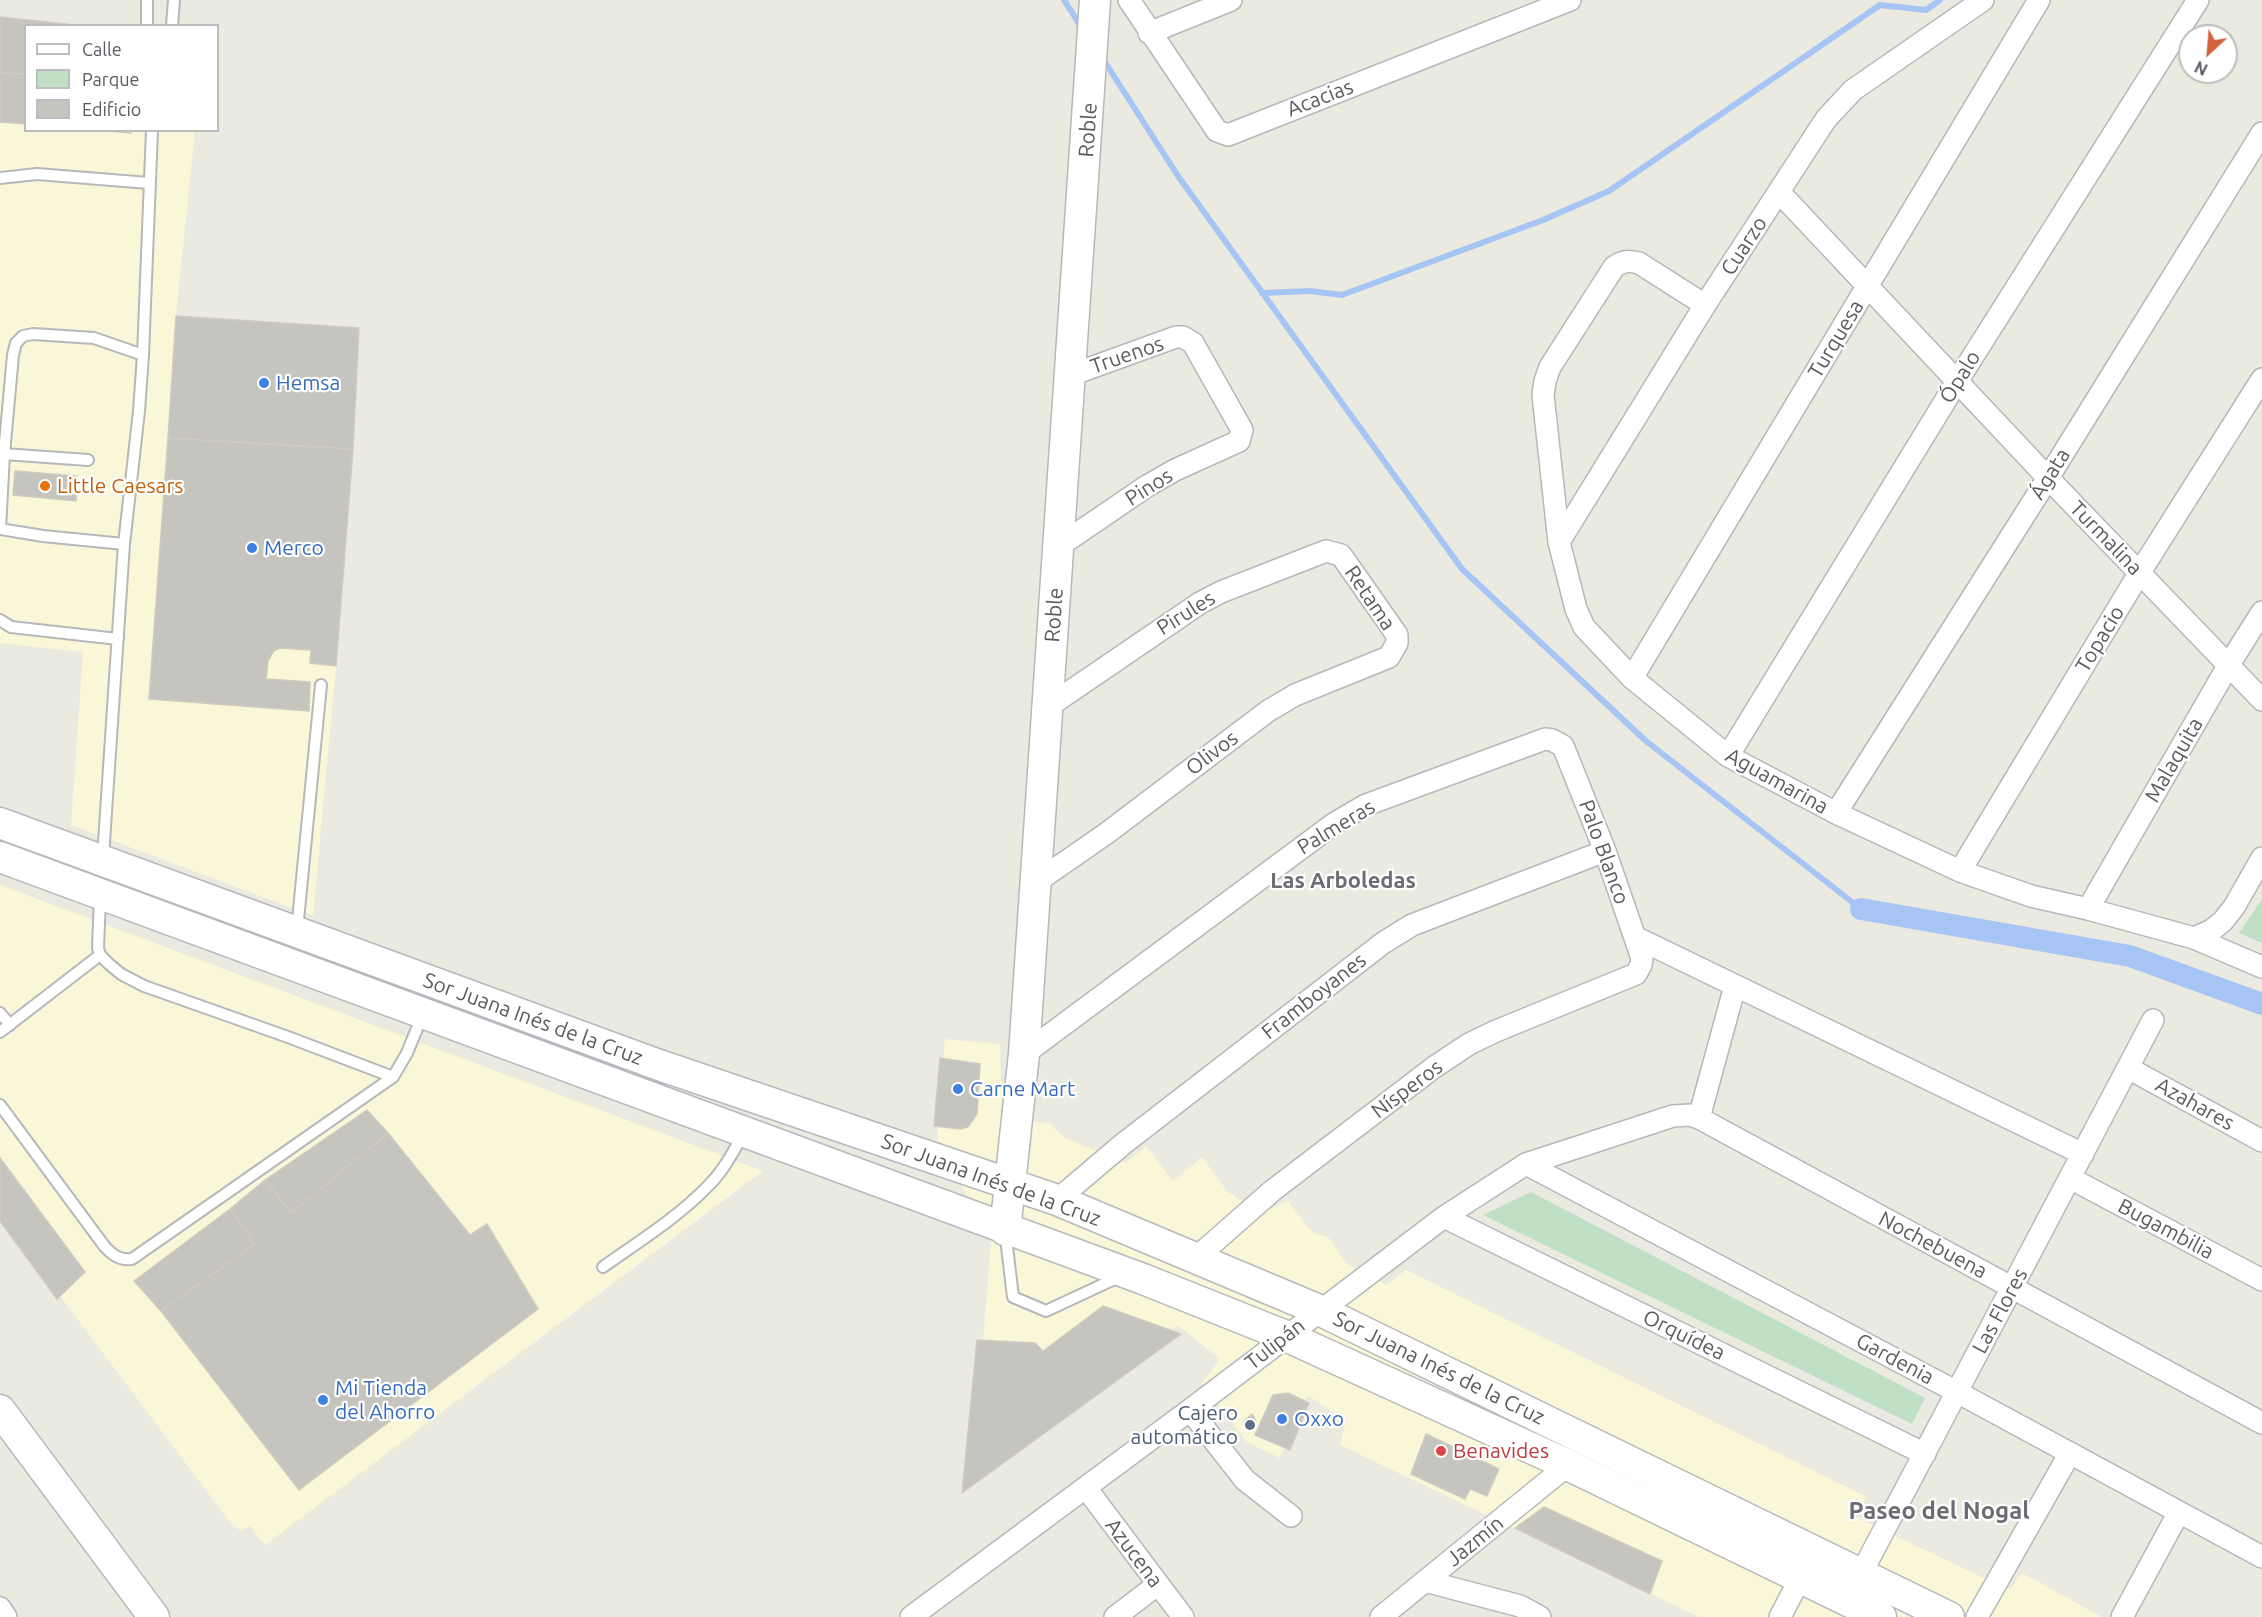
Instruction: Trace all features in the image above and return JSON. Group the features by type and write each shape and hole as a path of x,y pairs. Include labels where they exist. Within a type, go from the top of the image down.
{"main road":[{"name":"Roble","path":"1005,1230 1024,1054 1095,0"},
{"name":"Sor Juana Inés de la Cruz","path":"0,823 659,1065 1057,1200 1197,1257 1319,1310 1949,1617"},
{"name":"Sor Juana Inés de la Cruz","path":"0,857 1126,1273 1286,1336 1568,1465 1881,1617"},
{"path":"286,963 297,932"},
{"path":"1459,1414 1473,1385"},
{"path":"0,1410 154,1617"}],"street":[{"name":"Acacias","path":"1129,0 1217,131 1228,135 1570,0"},
{"path":"1149,33 1231,0"},
{"name":"Cuarzo","path":"1559,542 1705,305 1826,119 1853,90 1983,0"},
{"name":"Turquesa","path":"1632,678 2039,0"},
{"name":"Ópalo","path":"1728,756 1958,380 2198,0"},
{"name":"Ágata","path":"1836,813 2048,478 2262,133"},
{"name":"Turmalina","path":"1779,192 2048,478 2262,699"},
{"name":"Aguamarina","path":"1705,305 1639,263 1629,260 1621,262 1614,267 1550,367 1543,395 1559,542 1576,609 1584,627 1632,678 1728,756 1836,813 1960,871 2031,896 2194,938 2262,967"},
{"name":"Truenos","path":"1071,375 1176,337 1183,337 1192,343 1242,430 1242,435"},
{"name":"Topacio","path":"1960,871 2140,572 2262,379"},
{"name":"Pinos","path":"1059,546 1148,486 1175,470 1239,441 1242,435"},
{"name":"Pirules","path":"1046,708 1172,621 1214,595 1326,551 1341,555"},
{"name":"Retama","path":"1341,555 1397,635 1397,643"},
{"name":"Malaquita","path":"2088,909 2228,666 2262,612"},
{"name":"Olivos","path":"1035,883 1107,833 1269,711 1295,695 1389,657 1397,643"},
{"name":"Palmeras","path":"1024,1054 1335,823 1366,805 1545,739 1558,742"},
{"name":"Palo Blanco","path":"1558,742 1563,746 1605,851 1642,958 1641,965"},
{"name":"Framboyanes","path":"1057,1200 1123,1144 1383,943 1412,925 1605,851"},
{"path":"2194,938 2212,930 2234,907 2262,858"},
{"path":"1635,937 2083,1154"},
{"name":"Nísperos","path":"1197,1257 1272,1191 1433,1068 1469,1044 1636,974 1641,965"},
{"path":"1699,1118 1736,986"},
{"name":"Las Flores","path":"1847,1601 2153,1020"},
{"name":"Azahares","path":"2128,1068 2262,1141"},
{"name":"Tulipán","path":"911,1617 1190,1410 1444,1217 1526,1164 1673,1116 1690,1115 1699,1118"},
{"name":"Nochebuena","path":"1699,1118 2262,1423"},
{"name":"Gardenia","path":"1526,1164 1957,1392 2262,1557"},
{"name":"Bugambilia","path":"2070,1178 2262,1280"},
{"name":"Orquídea","path":"1444,1217 1924,1454"},
{"path":"1190,1410 1245,1480 1291,1516"},
{"path":"1977,1617 2070,1453"},
{"name":"Jazmín","path":"1381,1617 1568,1465"},
{"name":"Azucena","path":"1086,1488 1183,1617"},
{"path":"2121,1617 2179,1512"},
{"path":"1780,1617 1814,1552"},
{"path":"1425,1581 1520,1606 1540,1617"},
{"path":"1115,1617 1157,1585"},
{"path":"0,1608 6,1617"}],"lane":[{"path":"147,0 147,24"},
{"path":"172,24 174,0"},
{"path":"102,861 124,544 143,355 152,132"},
{"path":"0,178 37,174 149,183"},
{"path":"124,544 0,529 13,355 16,343 22,336 33,334 94,338 143,355"},
{"path":"4,454 88,460"},
{"path":"0,620 11,627 118,639"},
{"path":"297,932 321,685"},
{"path":"100,894 98,948 100,955 121,974 144,986 393,1077"},
{"path":"0,1032 100,955"},
{"path":"0,1013 9,1024"},
{"path":"0,1106 105,1247 116,1257 124,1260 132,1259 393,1077 407,1053 423,1014"},
{"path":"603,1267 681,1210 707,1187 724,1168 744,1133"},
{"path":"1005,1230 1013,1298 1046,1311 1126,1273"}],"shaded area":[{"name":"Merco","path":"0,17 74,24 24,24 24,132 195,132 176,316 359,328 353,449 313,916 71,825 83,652 0,643"},
{"name":"Mi Tienda del Ahorro","path":"0,885 763,1171 265,1545 250,1526 241,1531 229,1521 0,1216"},
{"path":"945,1039 1000,1044 1002,1116 1050,1124 1065,1138 1126,1163 1146,1146 1173,1181 1202,1157 1227,1191 1261,1215 1287,1200 1312,1232 1329,1238 1346,1263 1386,1285 1406,1270 1867,1497 1856,1517 2010,1589 2022,1573 2102,1617 1699,1617 1340,1445 1346,1421 1308,1396 1280,1458 1247,1442 1202,1383 1220,1359 1178,1325 972,1479 991,1241 937,1140"}],"green space":[{"path":"2262,899 2262,943 2239,933"},
{"path":"1531,1192 1925,1398 1912,1424 1483,1215"}],"building":[{"path":"0,17 66,24 24,24 24,74 0,73"},
{"path":"0,73 24,74 24,124 0,122"},
{"name":"Hemsa","path":"176,316 359,328 353,449 168,438"},
{"name":"Merco","path":"168,438 353,449 336,666 310,663 311,650 279,648 273,652 268,661 266,679 310,682 309,711 149,699"},
{"name":"Little Caesars","path":"15,471 77,476 76,501 13,495"},
{"name":"Carne Mart","path":"940,1058 980,1064 977,1114 968,1127 960,1129 934,1126"},
{"path":"367,1110 388,1133 291,1213 265,1180"},
{"name":"Mi Tienda del Ahorro","path":"388,1133 470,1235 487,1224 538,1309 299,1490 161,1311 255,1244 230,1209 265,1180 291,1213"},
{"path":"0,1158 85,1272 57,1299 0,1221"},
{"path":"230,1209 255,1244 161,1311 134,1281"},
{"path":"1103,1306 1181,1334 962,1493 977,1340 1035,1343 1043,1351"},
{"name":"Oxxo","path":"1288,1393 1309,1403 1290,1450 1255,1435 1273,1395"},
{"name":"Cajero automático","path":"1252,1414 1256,1421 1249,1429 1244,1421"},
{"name":"Benavides","path":"1426,1434 1499,1469 1487,1496 1470,1489 1465,1499 1411,1474"},
{"path":"1544,1507 1662,1561 1650,1594 1515,1528"}],"waterway":[{"path":"1064,0 1082,28"},
{"path":"1262,293 1310,291 1342,295 1543,220 1609,191 1880,5 1926,10 1940,0"},
{"path":"1103,59 1178,176 1462,569 1646,741 1861,909"},
{"path":"1861,909 2130,956 2262,1004"}],"place":[{"name":"Hemsa","path":"264,383"},
{"name":"Little Caesars","path":"45,486"},
{"name":"Merco","path":"252,548"},
{"name":"Carne Mart","path":"958,1089"},
{"name":"Mi Tienda del Ahorro","path":"323,1400"},
{"name":"Oxxo","path":"1282,1419"},
{"name":"Cajero automático","path":"1250,1425"},
{"name":"Benavides","path":"1441,1451"}],"district":[{"name":"Las Arboledas","path":"1343,881"},
{"name":"Paseo del Nogal","path":"1939,1511"}]}
